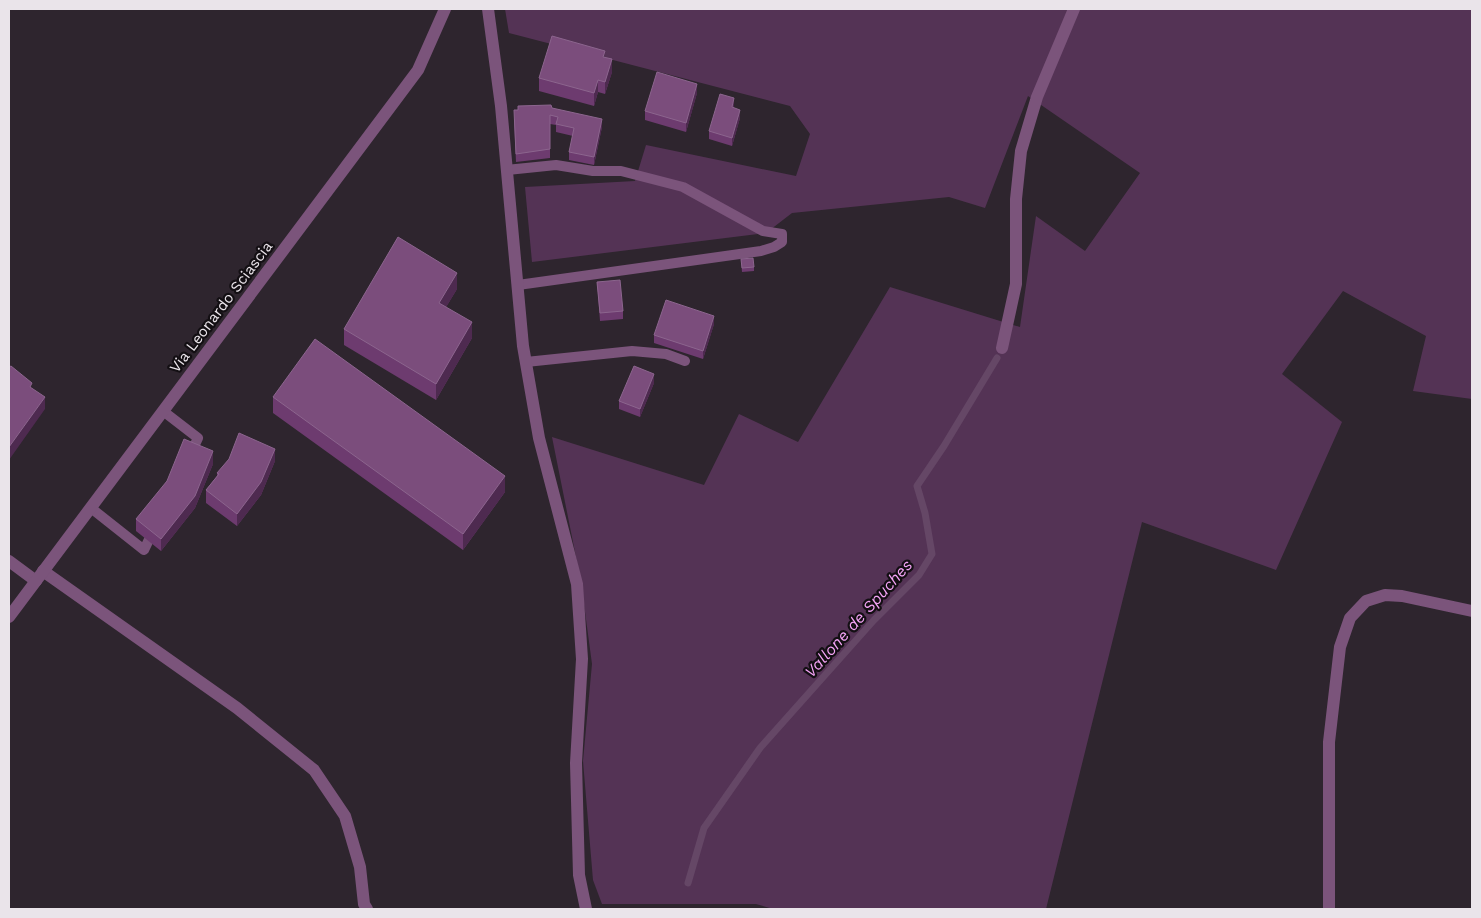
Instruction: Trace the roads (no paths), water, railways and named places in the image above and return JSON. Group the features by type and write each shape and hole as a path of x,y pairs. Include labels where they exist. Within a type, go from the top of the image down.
{"street":[{"name":"Via Leonardo Sciascia","path":"9,618 418,70 445,9"},
{"path":"488,9 501,106 526,362 539,438 577,584 582,659 576,764 579,875 586,909"},
{"path":"1002,348 1016,284 1016,200 1021,151 1037,97 1074,9"},
{"path":"9,561 40,576 237,708 314,770 345,816 360,867 364,904 367,909"},
{"path":"1329,909 1329,742 1340,647 1350,618 1366,602 1385,595 1402,596 1472,611"}],"lane":[{"path":"507,170 556,165 593,171 621,171 683,187 763,230 782,234 782,242 761,251 518,285"},
{"path":"526,362 632,351 666,354 685,361"},
{"path":"163,411 198,438 187,460"},
{"path":"91,508 144,550 160,518"}],"waterway":[{"name":"Vallone de Spuches","path":"688,883 704,828 760,748 874,620 919,575 932,554 925,513 917,486 944,446 997,358"}]}
